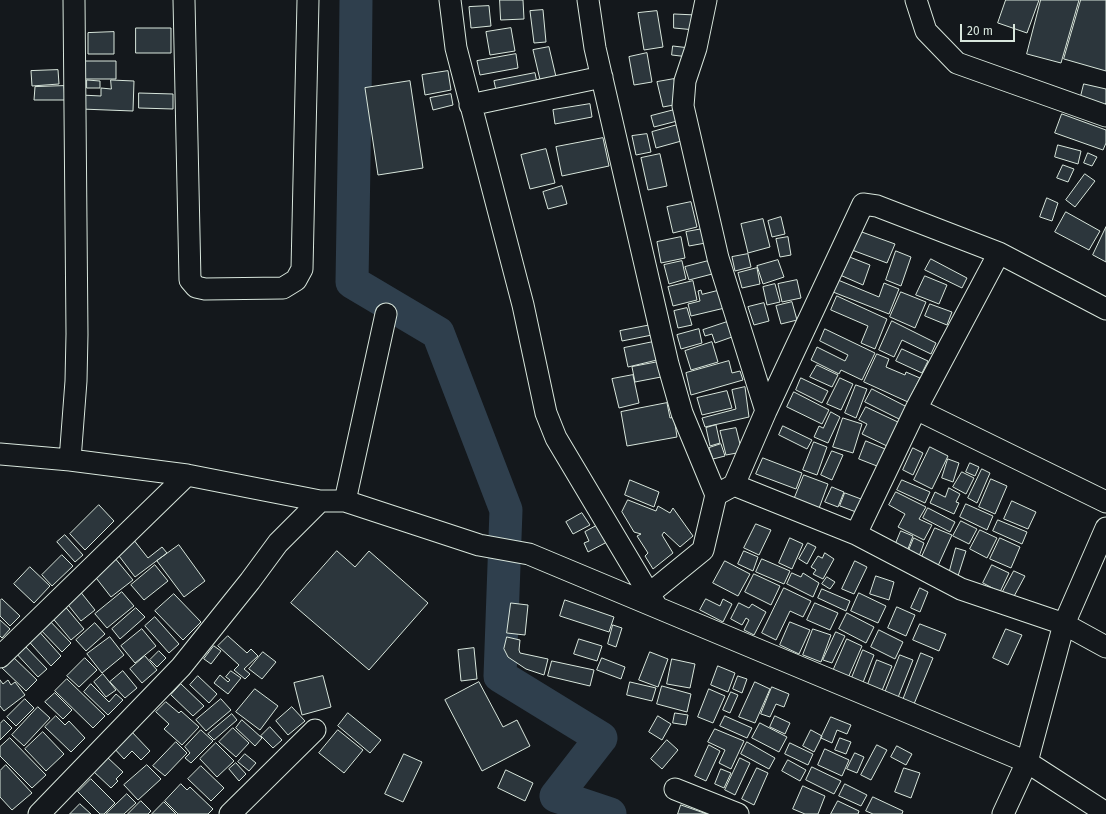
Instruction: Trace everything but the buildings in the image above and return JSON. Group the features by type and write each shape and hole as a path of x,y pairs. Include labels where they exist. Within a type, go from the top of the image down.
{"street":[{"path":"70,460 78,334 74,0"},
{"path":"184,0 190,280 196,287 205,289 283,288 296,280 302,270 308,0"},
{"path":"450,0 456,48 523,305 546,413 556,438 653,601"},
{"path":"588,0 595,48 668,364 682,413 716,495 703,550 653,601"},
{"path":"706,0 696,48 685,81 683,106 718,258 766,411"},
{"path":"916,0 926,32 957,63 1106,116"},
{"path":"470,105 602,77"},
{"path":"716,495 734,485 766,411 863,204 877,206 999,253 1106,309"},
{"path":"856,534 916,409 999,253"},
{"path":"345,501 386,314"},
{"path":"916,409 1106,502"},
{"path":"0,454 70,460 187,475 320,501 345,501 479,545 529,554 653,601 1028,762 1106,812"},
{"path":"0,657 187,475"},
{"path":"734,485 856,534 961,589 1064,624 1106,647"},
{"path":"39,814 181,667 250,581 278,543 320,501"},
{"path":"1003,814 1028,762 1064,624 1106,528"},
{"path":"230,814 315,730"},
{"path":"675,789 738,814"}],"waterway":[{"path":"356,0 352,282 438,333 506,510 500,676 601,738 556,796 610,814"}]}
